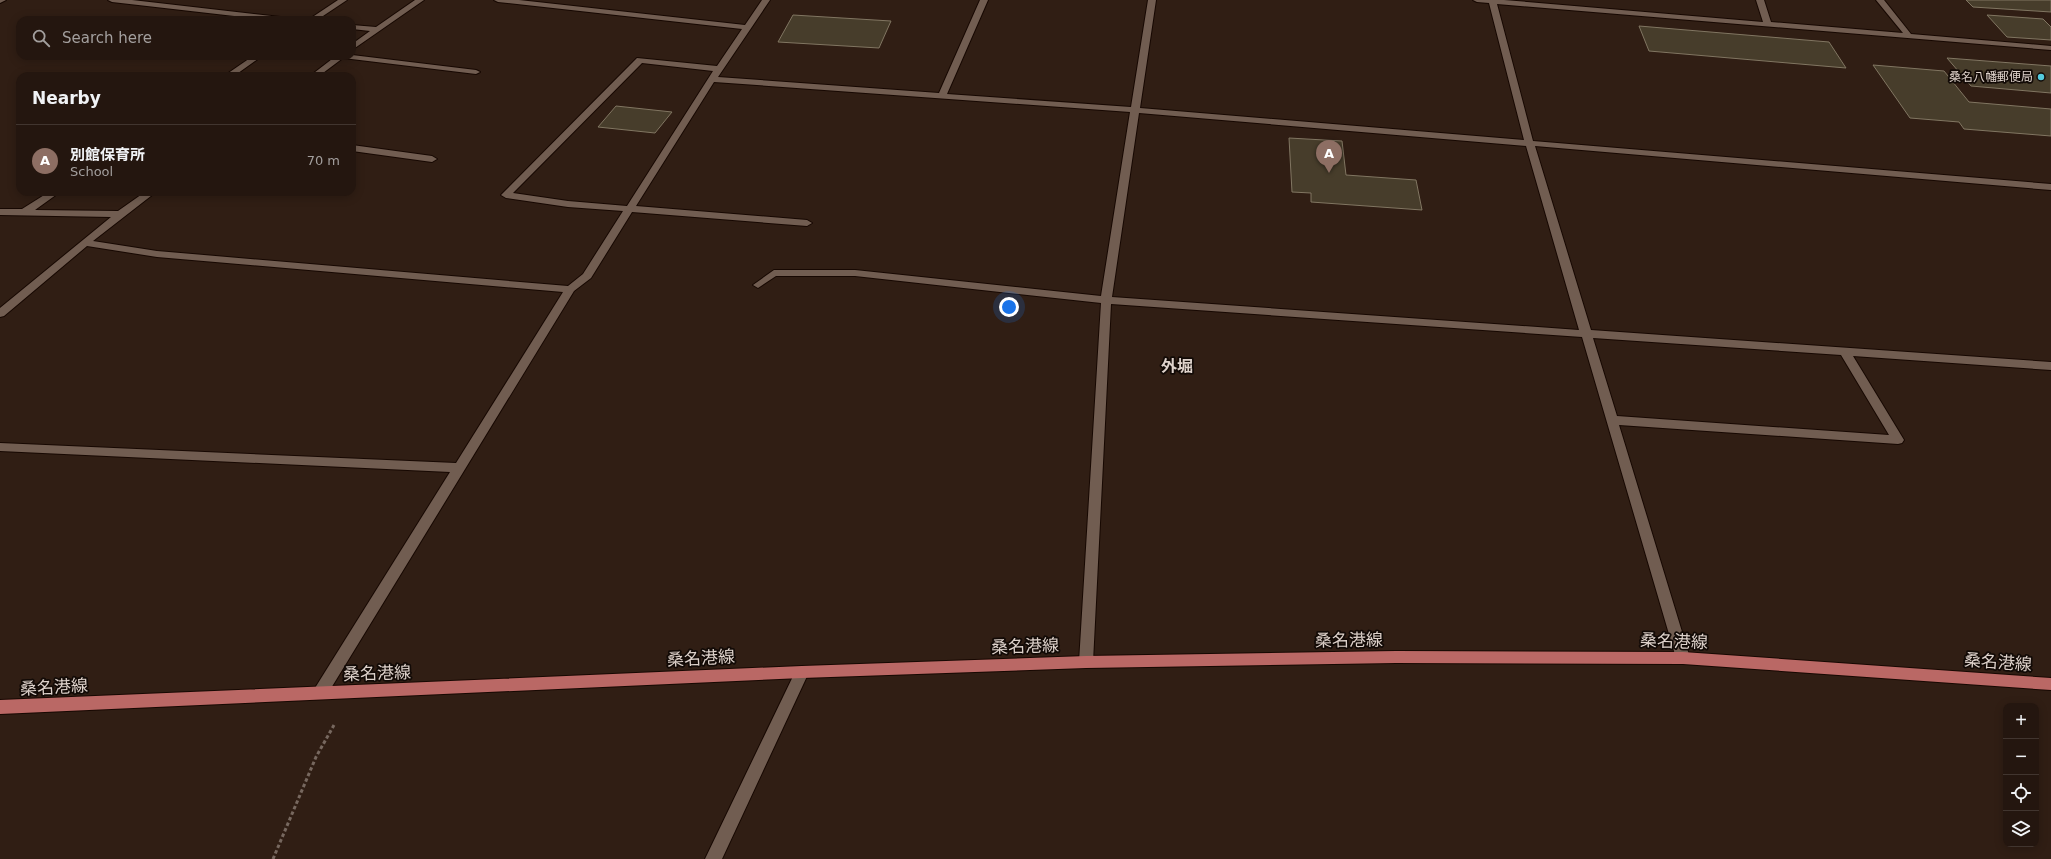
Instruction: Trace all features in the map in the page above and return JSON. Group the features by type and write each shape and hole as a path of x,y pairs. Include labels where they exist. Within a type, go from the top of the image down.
{"main road":[{"name":"桑名港線","path":"0,707 802,672 1086,662 1396,657 1683,658 2051,684"}],"street":[{"path":"112,0 254,16"},
{"path":"318,16 343,0"},
{"path":"356,45 420,0"},
{"path":"498,0 746,27"},
{"path":"320,693 570,288 587,276 718,69 766,0"},
{"path":"942,96 984,0"},
{"path":"1086,662 1106,300 1152,0"},
{"path":"1477,0 2051,48"},
{"path":"1760,0 1768,24"},
{"path":"1880,0 1909,36"},
{"path":"1492,1 1529,142 1683,658"},
{"path":"356,27 378,30"},
{"path":"356,58 476,72"},
{"path":"234,72 252,60"},
{"path":"320,72 336,60"},
{"path":"718,69 640,60 506,195 568,204 807,223"},
{"path":"712,79 1134,110 2051,187"},
{"path":"356,149 432,159"},
{"path":"24,212 49,196"},
{"path":"0,314 120,214 145,196"},
{"path":"0,212 120,214"},
{"path":"85,243 157,254 570,288"},
{"path":"758,285 774,273 855,273 1106,300 2051,366"},
{"path":"1612,420 1898,440 1845,352"},
{"path":"0,447 458,468"},
{"path":"713,859 802,672"}],"path":[{"path":"273,859 316,757 351,692"}],"building":[{"path":"1966,0 2051,0 2051,12 1973,7"},
{"path":"793,15 891,21 879,48 778,42"},
{"path":"1987,15 2043,19 2051,27 2051,40 2007,37"},
{"path":"1639,26 1829,42 1846,68 1649,51"},
{"path":"1947,58 2051,66 2051,93 1971,86"},
{"path":"1873,65 1944,71 1969,102 2051,109 2051,136 1964,129 1959,122 1910,118"},
{"path":"616,106 672,112 655,133 598,127"},
{"path":"1289,138 1342,141 1346,175 1416,180 1422,210 1311,202 1311,193 1292,192"}],"place":[{"name":"桑名八幡郵便局","path":"2041,77"},
{"name":"別館保育所","path":"1329,173"}],"district":[{"name":"外堀","path":"1177,366"}]}
